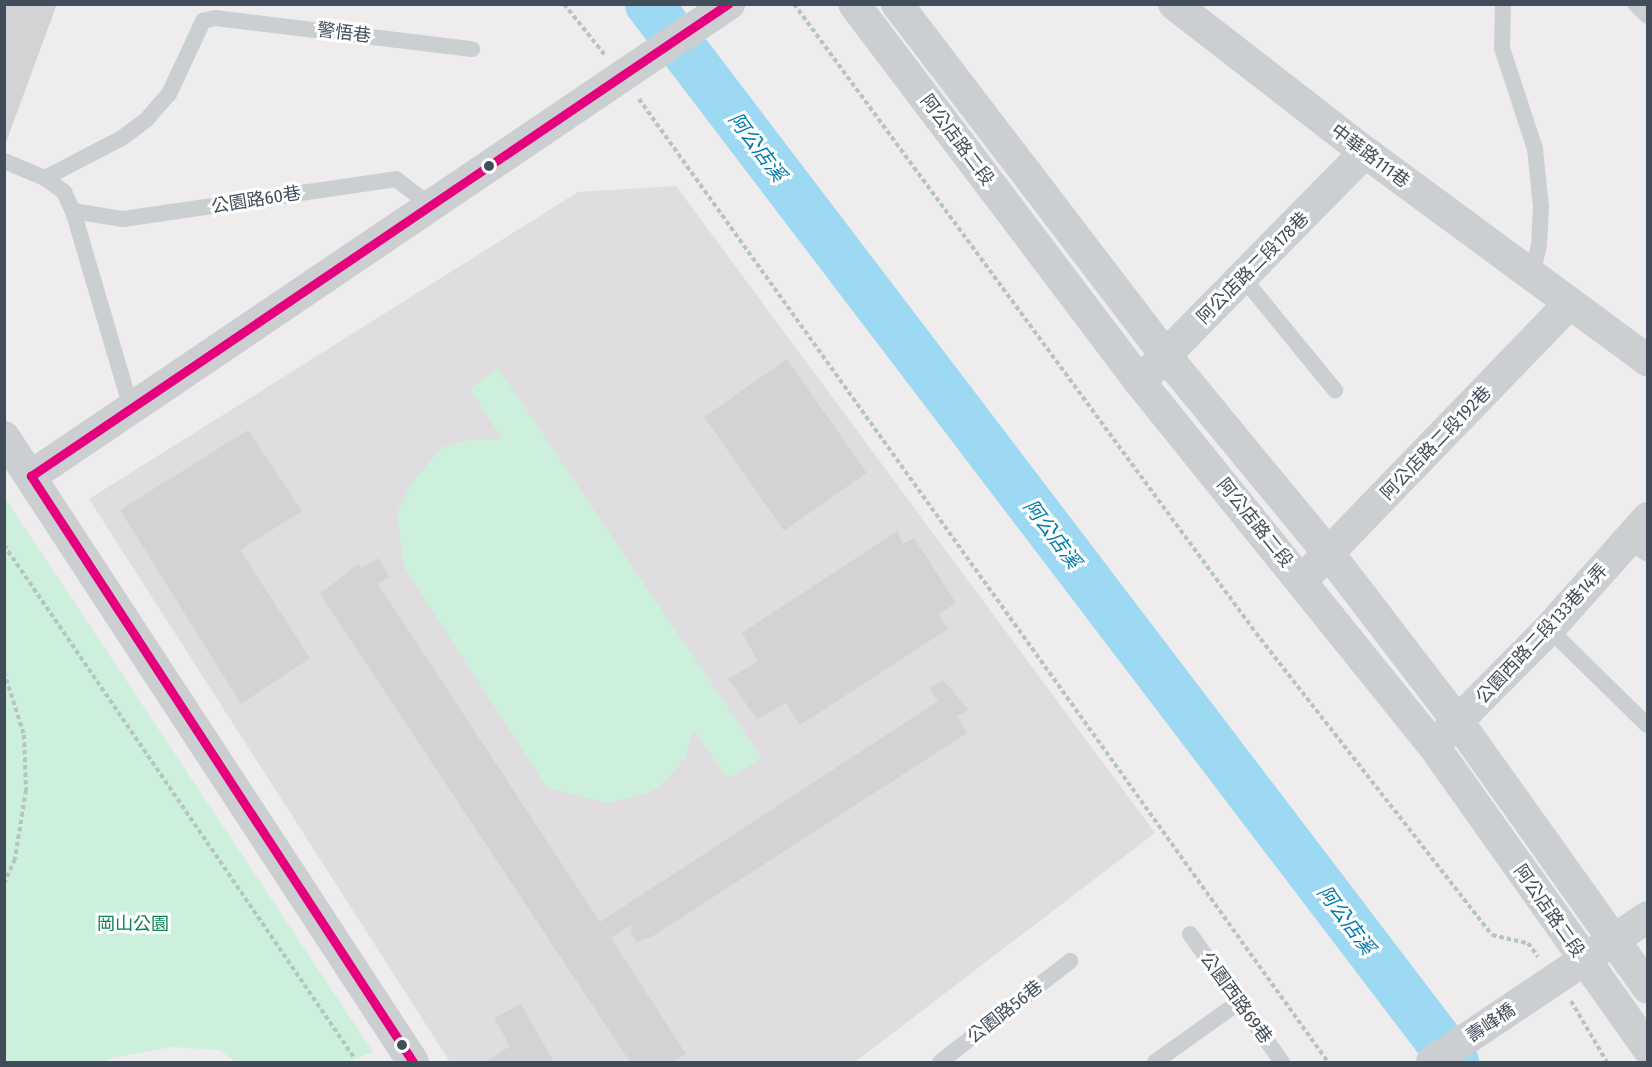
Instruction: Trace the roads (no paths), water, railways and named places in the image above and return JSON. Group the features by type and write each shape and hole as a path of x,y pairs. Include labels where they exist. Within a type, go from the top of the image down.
{"street":[{"path":"30,476 729,4"},
{"name":"阿公店路二段","path":"854,4 1139,381 1433,745 1647,1049"},
{"name":"阿公店路二段","path":"897,4 1165,355 1330,555 1459,723 1647,988"},
{"name":"中華路111巷","path":"1174,4 1365,152 1647,362"},
{"path":"974,160 999,140"},
{"name":"阿公店路二段178巷","path":"1139,381 1244,279 1365,152"},
{"name":"阿公店路二段192巷","path":"1300,579 1330,555 1569,304"},
{"path":"4,437 413,1062"},
{"name":"公園西路二段133巷14弄","path":"1433,745 1459,723 1549,628 1638,548 1647,518"},
{"name":"壽峰橋","path":"1432,1062 1647,917"}],"lane":[{"path":"1503,4 1502,48 1535,148 1541,207 1539,245 1532,276"},
{"path":"1635,4 1647,16"},
{"name":"警悟巷","path":"45,177 122,138 147,119 170,94 197,28 218,11 472,49"},
{"path":"4,161 45,177 64,192 73,211 131,408"},
{"name":"公園路60巷","path":"73,211 123,219 396,179 430,206"},
{"path":"1244,279 1335,390"},
{"path":"1549,628 1647,725"},
{"name":"公園西路69巷","path":"1190,934 1282,1062"},
{"name":"公園路56巷","path":"940,1062 1070,961"},
{"path":"1155,1062 1239,1002"}],"waterway":[{"name":"阿公店溪","path":"649,4 1455,1062"}],"park label":[{"name":"岡山公園","path":"133,924"}]}
